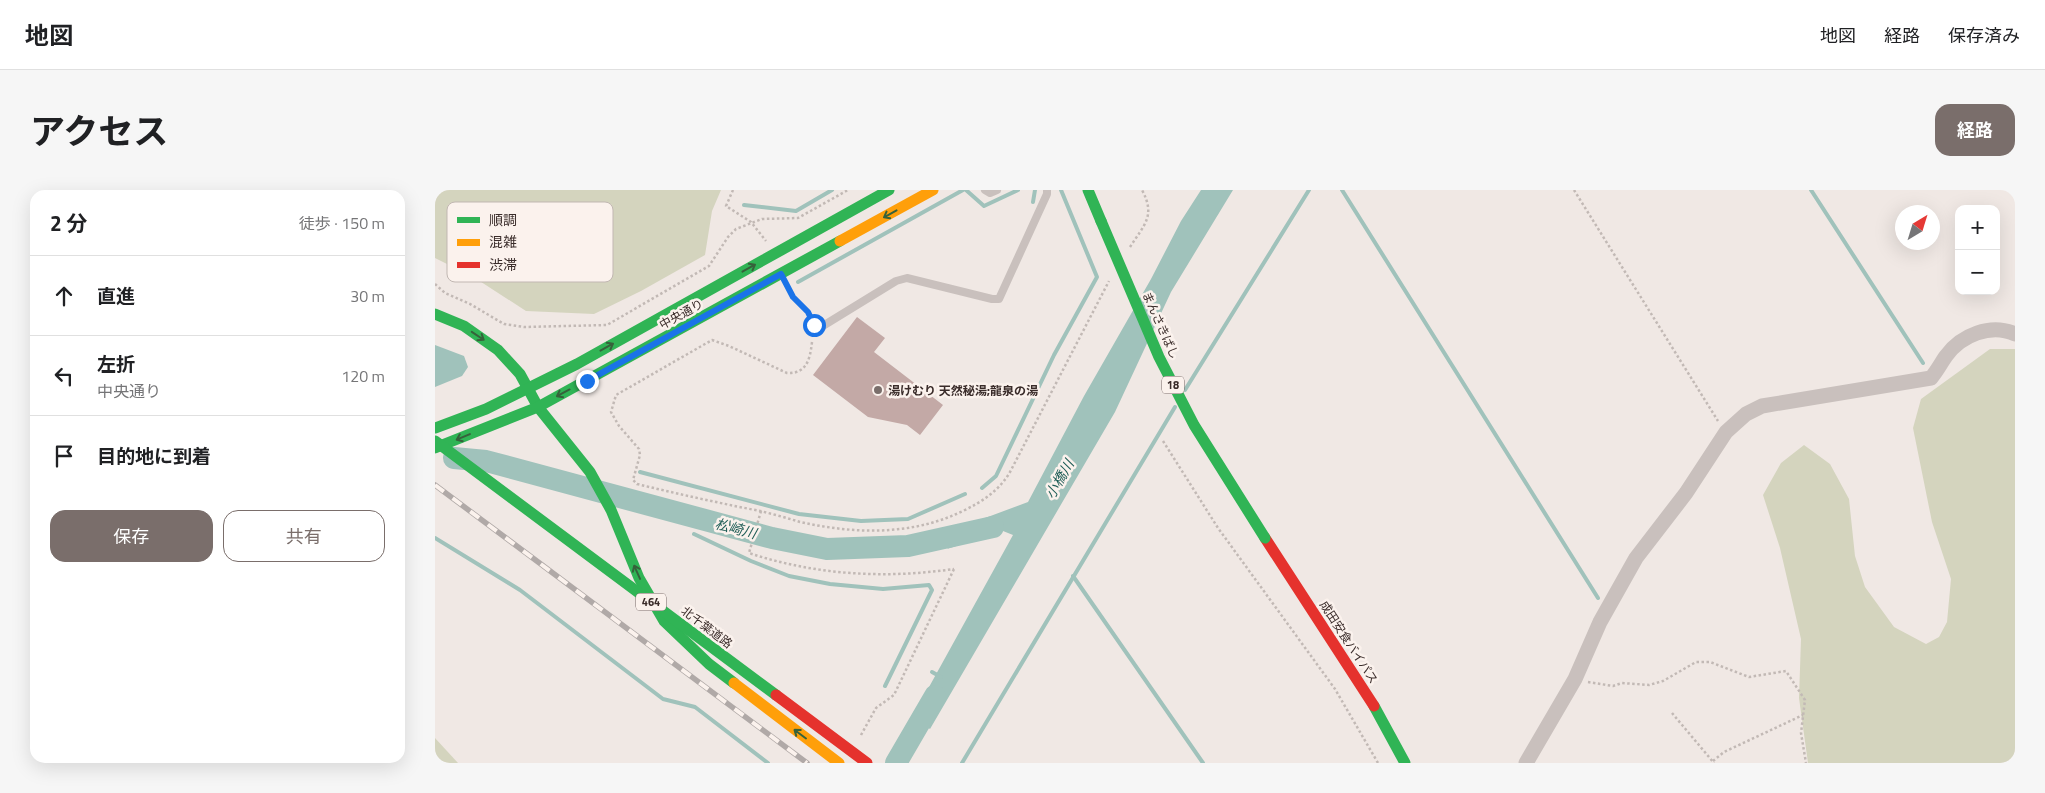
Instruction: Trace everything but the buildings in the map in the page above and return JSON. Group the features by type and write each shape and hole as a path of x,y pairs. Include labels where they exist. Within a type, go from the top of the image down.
{"main road":[{"name":"中央通り","path":"435,428 486,410 577,364 889,190"},
{"name":"中央通り","path":"435,448 538,406 933,190"},
{"name":"まんさきばし","path":"1088,190 1159,357 1194,425 1265,538"},
{"path":"435,314 464,326 499,350 520,374 538,406 590,472 611,510 639,578 664,621 709,664 839,763"},
{"path":"504,375 528,388"},
{"name":"北千葉道路","path":"435,441 867,763"},
{"name":"成田安食バイパス","path":"1265,538 1368,695 1392,735 1405,763"}],"street":[{"path":"1526,763 1575,679 1600,622 1636,558 1685,493 1726,432 1745,414 1762,406 1931,378 1947,354 1970,336 1983,331 2000,330 2015,334"}],"lane":[{"path":"985,190 990,193 997,190"},
{"path":"813,332 896,281 907,278 991,299 999,299 1047,194 1047,190"}],"path":[{"path":"733,190 726,206 751,222 768,243 772,256"},
{"path":"435,284 445,293 470,304 504,324 524,327 607,325 709,266 727,237 736,229 762,219 799,218 848,190"},
{"path":"1128,251 1146,222 1150,211 1142,190"},
{"path":"1574,190 1726,432"},
{"path":"781,274 793,297 811,318 814,325 810,354 804,370 798,374 787,373 712,340 616,395 611,412 619,426 639,449 640,455 633,480 637,484 718,504 761,511 844,530 879,532 930,524 954,515 984,501 1001,486 1113,276"},
{"path":"1163,441 1218,528 1335,688 1378,763"},
{"path":"761,511 749,553 779,563 847,573 917,574 954,569 895,695 876,708 858,739"},
{"path":"1575,679 1613,686 1622,683 1649,685 1663,681 1696,662 1710,662 1749,677 1786,671 1805,700 1801,733 1806,763"},
{"path":"1671,713 1713,762 1724,752 1803,715"},
{"path":"435,759 440,763"}],"green space":[{"path":"435,190 721,190 712,211 705,255 641,291 594,314 526,311 481,282 613,282 613,202 447,202 447,264 435,258"},
{"path":"1990,349 2015,349 2015,763 1808,763 1799,698 1801,639 1780,548 1763,495 1781,463 1804,445 1830,464 1849,499 1855,556 1865,587 1894,627 1926,644 1939,637 1947,622 1951,579 1932,522 1913,428 1921,399"},
{"path":"435,738 458,763 435,763"}],"water":[{"path":"1201,190 1233,190 1171,292 1115,412 930,729 913,716 1013,535 1003,531 947,549 977,521 1028,502 1084,396 1151,279 1181,221"},
{"path":"435,345 464,356 468,367 462,376 435,387"}],"waterway":[{"path":"744,205 796,211 832,190"},
{"path":"798,282 963,190"},
{"path":"966,190 984,206 1018,190"},
{"path":"1033,202 1035,190"},
{"path":"982,488 996,476 1054,355 1097,277 1061,190"},
{"path":"1185,390 1309,190"},
{"path":"1342,190 1598,598"},
{"path":"1811,190 1923,363"},
{"path":"962,763 1175,407"},
{"name":"松崎川","path":"454,458 486,461 772,538 827,549 908,546 993,527"},
{"path":"640,472 799,514 861,521 908,519 965,494"},
{"path":"694,534 751,561 789,576 830,584 883,589 929,585 932,590 885,686"},
{"path":"435,538 520,590 663,699 695,707 768,763"},
{"path":"1073,576 1203,763"},
{"path":"932,672 941,677"},
{"name":"小橋川","path":"896,763 935,696"}],"railway":[{"path":"435,485 807,763"}],"traffic: fast":[{"path":"435,428 486,409 577,364 889,190"},
{"path":"1088,190 1101,221"},
{"path":"1101,221 1159,357 1194,425 1265,538"},
{"path":"435,448 538,407 840,241"},
{"path":"435,314 464,326 498,350 520,374 538,407 590,472 611,510 639,578 664,621 709,664 734,683"},
{"path":"435,441 776,695"},
{"path":"1374,706 1405,763"}],"traffic: slow":[{"path":"840,241 933,190"},
{"path":"734,683 839,763"}],"traffic: jam":[{"path":"1265,538 1374,706"},
{"path":"776,695 867,763"}],"place":[{"name":"湯けむり 天然秘湯;龍泉の湯","path":"878,390"}],"route":[{"path":"587,381 781,274 793,297 808,312 814,325"}]}
